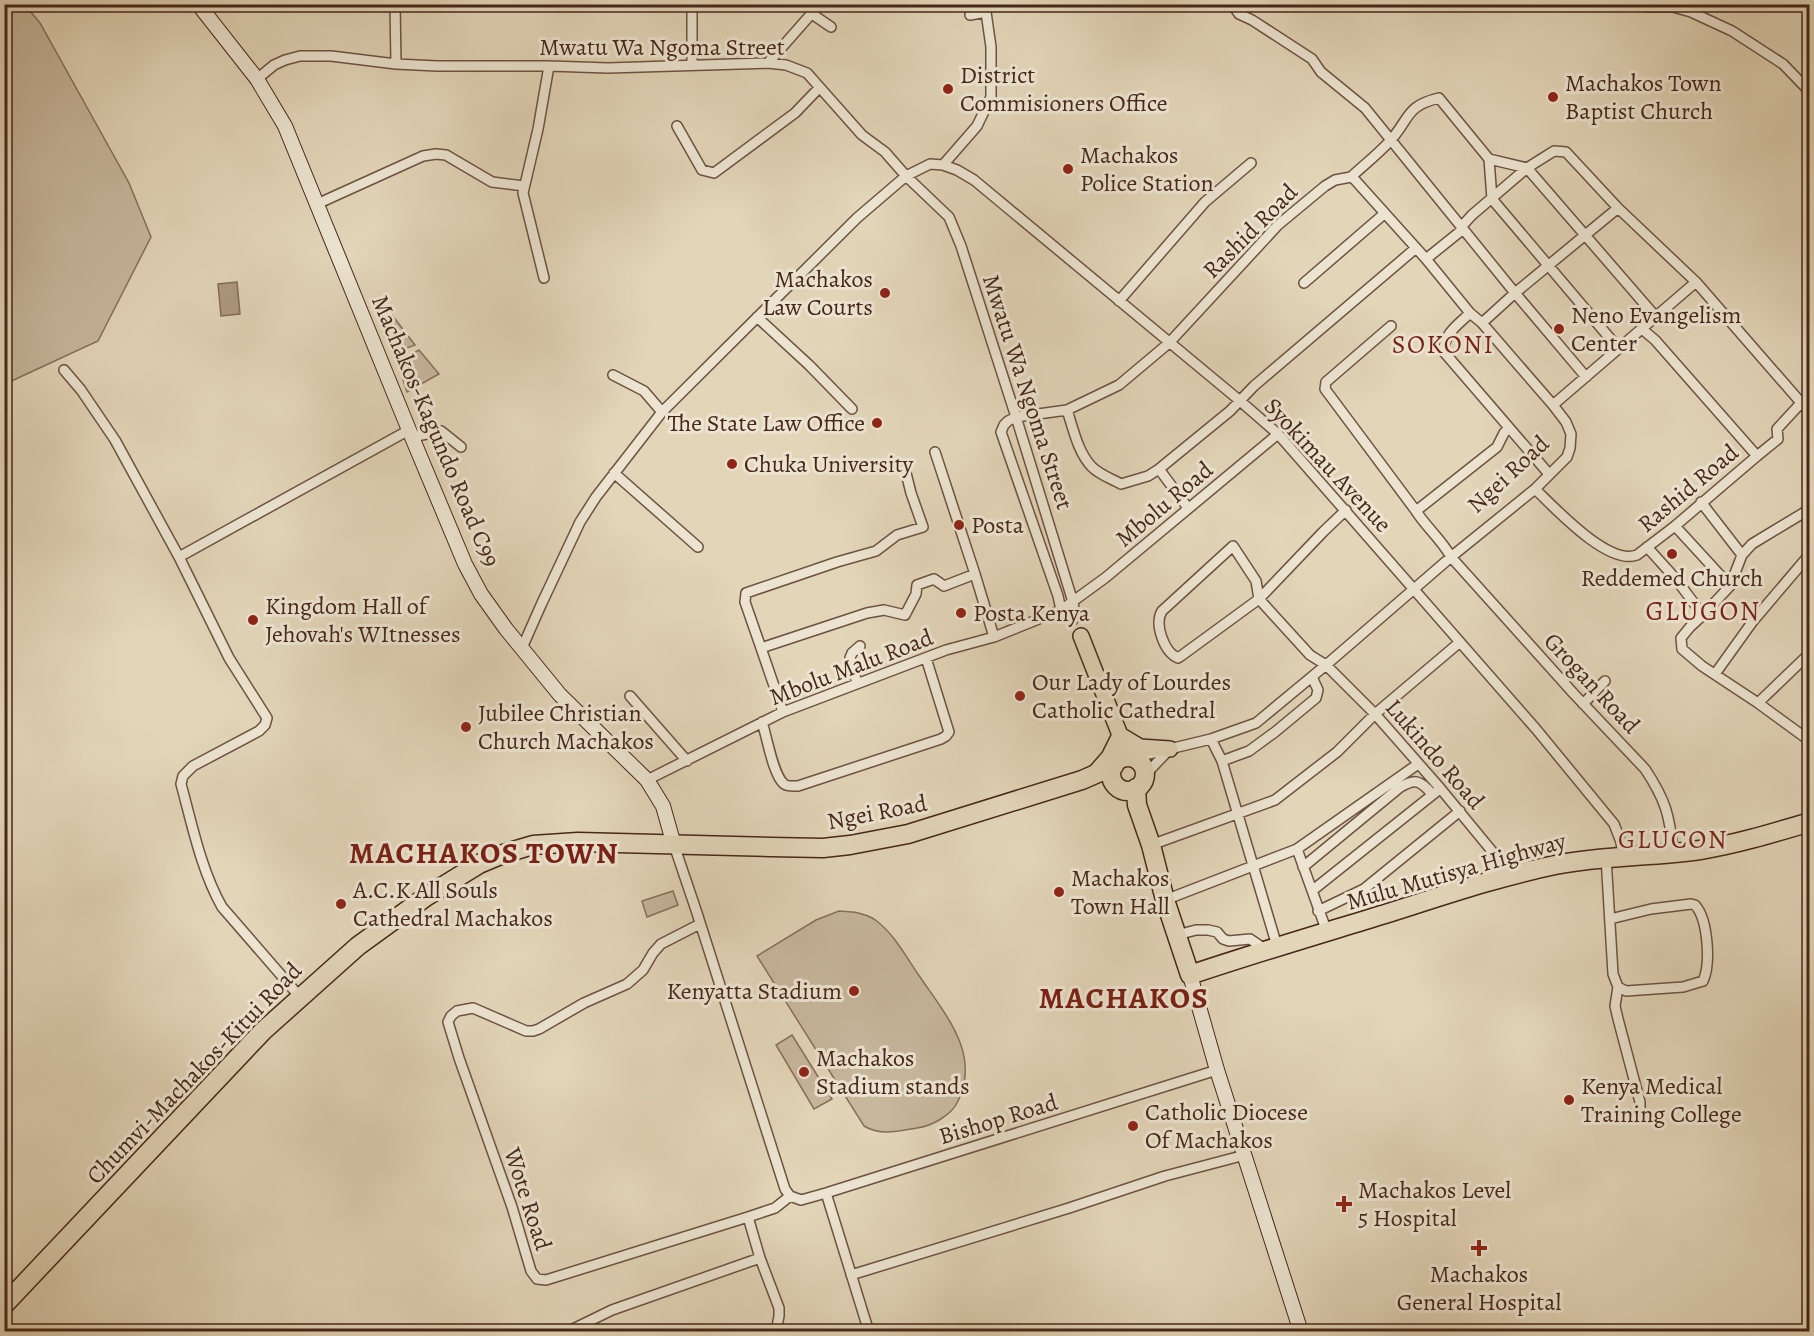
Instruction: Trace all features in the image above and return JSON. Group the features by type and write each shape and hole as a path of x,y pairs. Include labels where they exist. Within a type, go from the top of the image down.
{"highway":[{"path":"1087,777 1124,760 1142,764 1132,790 1190,975"},
{"path":"1124,760 1112,775 1113,780 1132,790"},
{"path":"1087,777 1132,790"},
{"name":"Ngei Road","path":"674,845 812,848 850,845 908,834 1087,777"},
{"name":"Mulu Mutisya Highway","path":"1190,975 1502,878 1556,865 1614,857 1698,850 1751,839 1809,822"},
{"name":"Chumvi-Machakos-Kitui Road","path":"4,1305 256,1038 358,946 387,924 459,875 503,854 533,845 588,843 674,845"}],"main road":[{"name":"Machakos-Kagundo Road C99","path":"198,4 257,79 285,126 465,564 481,594 573,709 647,780 663,806 674,845"},
{"path":"1081,636 1120,735 1124,760"},
{"path":"1120,735 1140,747 1170,750"},
{"path":"1087,777 1110,757 1120,735"},
{"path":"1190,975 1217,1070 1301,1332"}],"street":[{"path":"395,4 396,64"},
{"path":"692,4 692,65"},
{"path":"768,63 820,4"},
{"path":"1232,4 1239,14 1312,59 1321,72 1365,108 1586,377"},
{"path":"1639,4 1647,7 1673,7 1691,12 1732,31 1783,64 1809,92"},
{"path":"522,648 580,522 596,497 662,412 857,218 906,176 930,164 943,165 977,126 991,97 991,47 986,12 970,15"},
{"path":"812,14 831,27"},
{"name":"Mwatu Wa Ngoma Street","path":"257,79 274,65 300,56 331,56 396,64 448,66 608,68 768,63 786,65 807,73 862,135 885,152 906,176 949,217 961,246 1073,602 1073,620"},
{"path":"544,278 523,193 538,129 549,66"},
{"path":"677,126 702,170 714,173 795,113 819,88"},
{"path":"1553,405 1482,322 1470,313 1426,259 1351,177 1391,140 1410,113 1423,102 1439,98 1489,159 1492,199 1619,349"},
{"path":"1426,259 1462,230 1462,226 1472,215 1527,168 1554,151 1566,152 1618,208 1696,282 1809,413"},
{"path":"317,204 423,156 436,154 446,155 492,182 524,186"},
{"path":"1489,159 1527,168 1655,316"},
{"path":"1119,301 1205,201 1251,163"},
{"name":"Syokimau Avenue","path":"943,165 974,180 1239,400 1278,434 1346,510 1536,729 1614,824 1621,842 1614,857 1610,919"},
{"name":"Rashid Road","path":"1016,417 1067,410 1119,385 1169,343 1278,225 1325,186 1335,180 1351,177"},
{"path":"1482,322 1618,208"},
{"path":"1304,283 1384,214"},
{"path":"1067,410 1083,453 1097,471 1122,484 1148,476 1230,411 1239,400 1328,321 1416,248"},
{"name":"Ngei Road","path":"1124,760 1211,740 1256,723 1312,677 1451,557 1535,489 1567,457 1571,434 1566,422 1553,405 1696,282"},
{"path":"1470,313 1448,335 1443,344 1444,352 1549,474"},
{"path":"757,317 809,364 852,409"},
{"name":"Grogan Road","path":"1391,326 1326,382 1325,389 1451,557 1583,704 1645,769 1665,803 1673,852"},
{"name":"Rashid Road","path":"1535,489 1592,541 1622,557 1631,557 1675,526 1757,456 1655,340 1642,329"},
{"path":"64,370 81,390 115,440 179,557 229,658 267,718 265,725 259,731 193,766 183,776 181,784 201,857 218,900 300,997"},
{"path":"613,375 644,392 662,412"},
{"path":"1757,456 1778,439 1778,429 1801,403"},
{"name":"Mwatu Wa Ngoma Street","path":"1016,417 1008,421 1001,432 1061,609"},
{"path":"1416,511 1497,447 1509,428"},
{"path":"179,557 411,434 441,431 461,447"},
{"name":"Mbolu Road","path":"1073,602 1278,434"},
{"path":"934,452 994,637"},
{"path":"783,712 745,603 746,593 876,551 897,536 923,527 905,469"},
{"path":"1159,469 1188,508"},
{"path":"614,473 698,547"},
{"path":"1701,502 1742,555"},
{"path":"1809,509 1752,544 1742,555 1730,586 1681,638 1681,644 1687,654 1809,741"},
{"path":"1326,665 1310,655 1259,599 1256,581 1233,546 1162,610 1159,619 1162,637 1172,654 1178,658 1259,599 1346,510"},
{"path":"1675,526 1730,586"},
{"path":"1647,547 1675,578 1703,615"},
{"path":"1715,674 1753,621 1809,554"},
{"path":"761,648 867,613 885,610 905,615 916,594 917,585 934,579 944,586 975,574"},
{"name":"Mbolu Malu Road","path":"647,780 783,712 946,650 994,637 1073,602"},
{"path":"1061,609 1073,620 1081,636"},
{"path":"1150,845 1275,800 1338,752 1375,714 1460,642"},
{"path":"857,683 850,658 860,646"},
{"path":"1758,703 1809,653"},
{"path":"762,722 780,778 786,786 791,787 941,739 949,732 926,658"},
{"name":"Lukindo Road","path":"1326,665 1375,714 1418,764 1436,791 1460,811 1496,856 1502,878"},
{"path":"1222,761 1248,752 1316,698 1318,690 1312,677"},
{"path":"1583,704 1605,681"},
{"path":"630,696 687,761"},
{"path":"1211,740 1222,761 1239,814 1272,948"},
{"path":"1132,790 1170,750"},
{"path":"1165,900 1296,849 1418,764"},
{"path":"1303,867 1399,788 1411,781 1436,791 1312,890"},
{"path":"1318,911 1364,889 1460,811"},
{"path":"674,845 785,1189 790,1196"},
{"path":"1296,849 1327,932"},
{"path":"1618,987 1626,991 1683,987 1703,981 1707,973 1707,932 1699,909 1695,905 1651,909 1610,919 1613,974 1618,987 1615,1006 1641,1102 1640,1108"},
{"name":"Wote Road","path":"700,924 661,944 643,970 627,984 584,1003 539,1029 526,1030 473,1008 461,1009 454,1013 448,1025 512,1207 531,1271 537,1279 546,1280 748,1217 775,1208 790,1196"},
{"path":"1177,935 1196,930 1208,930 1229,941 1250,939 1272,948"},
{"name":"Bishop Road","path":"790,1196 801,1200 826,1193 1217,1070"},
{"path":"851,1275 1165,1176 1245,1155"},
{"path":"826,1193 869,1332"},
{"path":"748,1217 760,1258 779,1308 776,1332"},
{"path":"567,1332 612,1310 760,1258"}],"shaded area":[{"path":"4,5 25,5 40,23 129,183 151,237 98,341 5,384"},
{"path":"237,282 240,314 221,316 218,284"},
{"path":"392,315 415,345 396,352 388,318"},
{"path":"419,350 439,374 407,392 397,362"},
{"path":"673,891 678,905 647,917 642,901"},
{"name":"Kenyatta Stadium","path":"839,911 870,917 888,931 940,1005 957,1035 963,1051 964,1084 955,1106 935,1122 923,1127 890,1132 876,1131 864,1126 757,956 816,920"},
{"name":"Machakos Stadium stands","path":"792,1035 832,1099 814,1109 776,1045"}],"place":[{"name":"District Commisioners Office","path":"948,89"},
{"name":"Machakos Town Baptist Church","path":"1553,97"},
{"name":"Machakos Police Station","path":"1068,169"},
{"name":"Machakos Law Courts","path":"885,293"},
{"name":"Neno Evangelism Center","path":"1559,329"},
{"name":"The State Law Office","path":"877,423"},
{"name":"Chuka University","path":"732,464"},
{"name":"Posta","path":"959,525"},
{"name":"Reddemed Church","path":"1672,554"},
{"name":"Posta Kenya","path":"961,613"},
{"name":"Kingdom Hall of Jehovah's WItnesses","path":"253,620"},
{"name":"Our Lady of Lourdes Catholic Cathedral","path":"1020,696"},
{"name":"Jubilee Christian Church Machakos","path":"466,727"},
{"name":"Machakos Town Hall","path":"1059,892"},
{"name":"A.C.K All Souls Cathedral Machakos","path":"341,904"},
{"name":"Kenyatta Stadium","path":"854,991"},
{"name":"Machakos Stadium stands","path":"804,1072"},
{"name":"Kenya Medical Training College","path":"1569,1100"},
{"name":"Catholic Diocese Of Machakos","path":"1133,1126"},
{"name":"Machakos Level 5 Hospital","path":"1344,1204"},
{"name":"Machakos General Hospital","path":"1479,1248"}],"district":[{"name":"SOKONI","path":"1443,344"},
{"name":"GLUGON","path":"1703,611"},
{"name":"GLUCON","path":"1673,839"},
{"name":"MACHAKOS TOWN","path":"484,853"},
{"name":"MACHAKOS","path":"1124,998"}]}
